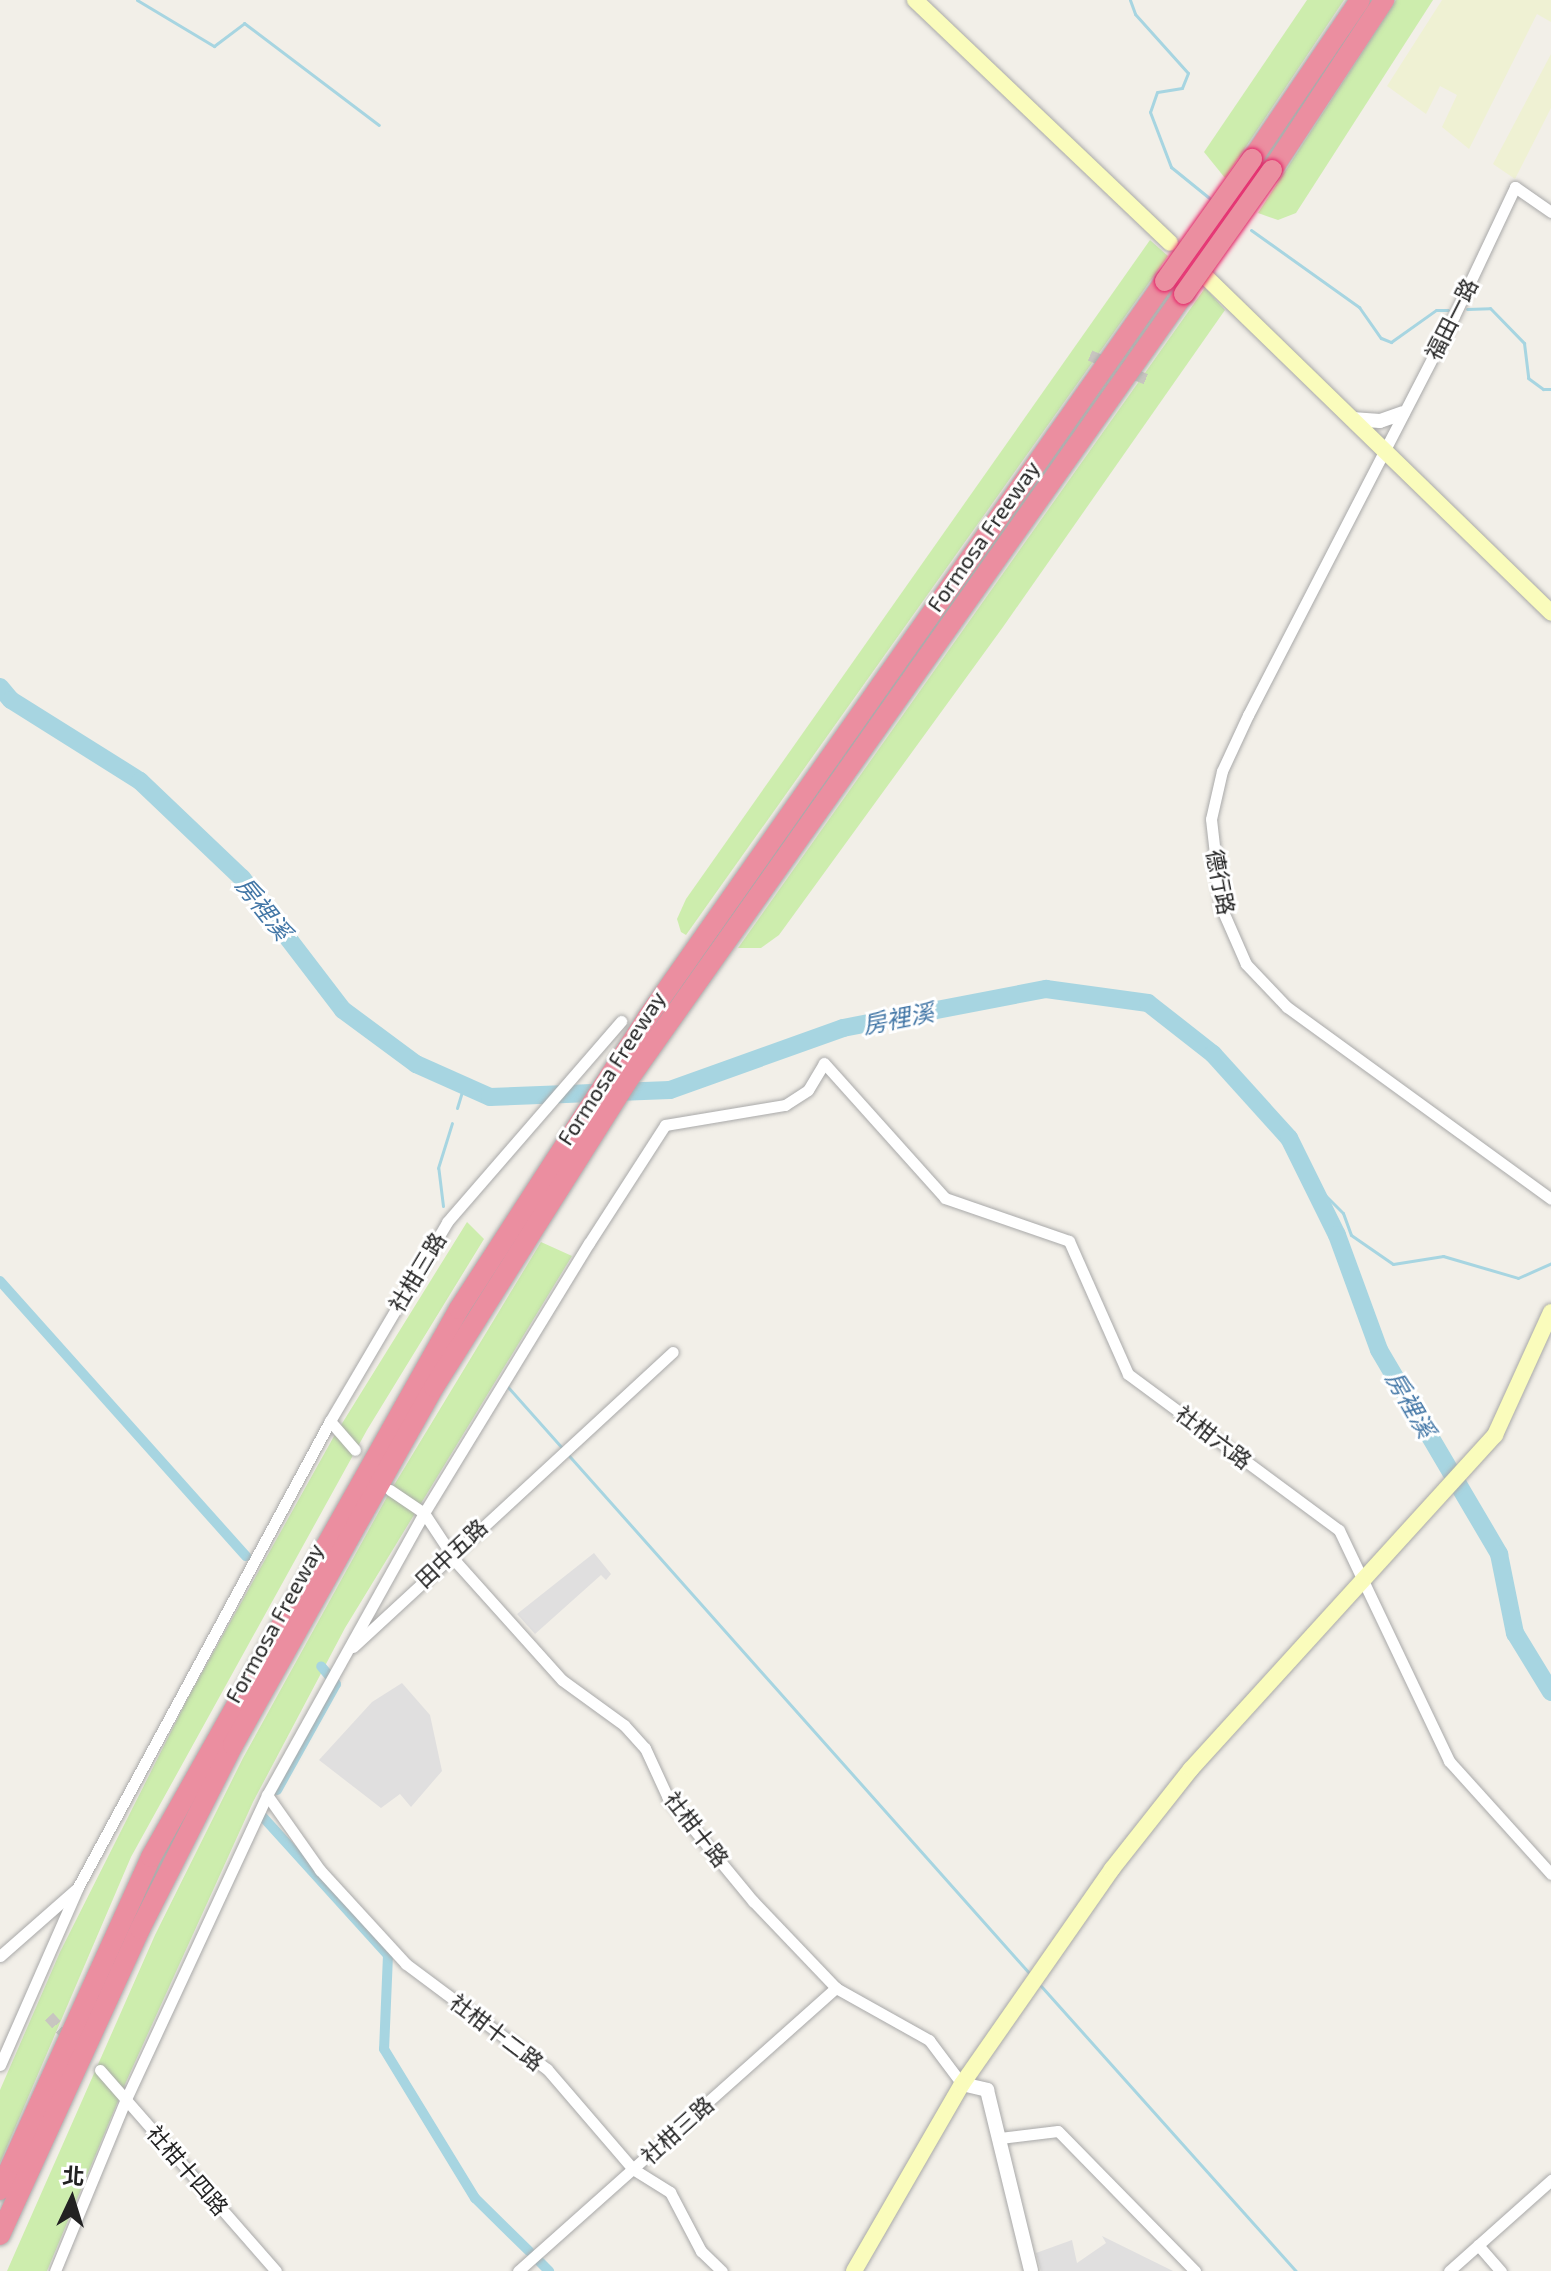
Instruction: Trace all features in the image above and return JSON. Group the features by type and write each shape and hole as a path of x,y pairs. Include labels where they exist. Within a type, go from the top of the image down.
{"highway":[{"name":"Formosa Freeway","path":"0,2190 151,1857 417,1380 515,1220 720,912 1252,159 1360,0"},
{"name":"Formosa Freeway","path":"0,2235 140,1929 233,1745 434,1387 626,1083 1272,170 1384,0"}],"main road":[{"path":"915,0 1170,243"},
{"path":"1207,278 1551,613"},
{"path":"854,2271 962,2084 1112,1869 1191,1769 1472,1461 1510,1410 1551,1312"}],"street":[{"name":"福田一路","path":"1384,451 1515,187 1551,212"},
{"path":"1352,419 1380,421 1403,413"},
{"name":"德行路","path":"1384,451 1222,771 1211,819 1221,907 1246,964 1287,1007 1551,1199"},
{"name":"社柑三路","path":"0,2065 78,1887 330,1421 429,1247 621,1021"},
{"name":"社柑六路","path":"424,1513 665,1125 785,1105 808,1090 824,1063 945,1198 1069,1241 1128,1374 1339,1530 1449,1761 1551,1874"},
{"name":"田中五路","path":"347,1653 450,1554 673,1352"},
{"path":"330,1421 355,1450"},
{"path":"55,2271 126,2099 267,1795 326,1681 347,1653 424,1513 390,1490"},
{"name":"社柑十路","path":"424,1513 450,1554 562,1680 635,1737 668,1798 753,1901 836,1988 929,2040 962,2084"},
{"name":"社柑十二路","path":"267,1795 320,1870 406,1964 547,2069 633,2169 670,2192 701,2251 722,2271"},
{"path":"0,1956 78,1887"},
{"name":"社柑三路","path":"518,2271 836,1988"},
{"name":"社柑十四路","path":"100,2070 276,2271"},
{"path":"962,2084 987,2090 1031,2271"},
{"path":"1000,2138 1058,2131 1195,2271"},
{"path":"1449,2271 1551,2180"},
{"path":"1478,2245 1501,2271"}],"shaded area":[{"path":"594,1553 611,1574 606,1580 601,1575 535,1634 517,1614"},
{"path":"402,1683 430,1715 442,1771 411,1807 400,1794 381,1808 319,1760 372,1702"},
{"path":"1102,2236 1173,2271 1041,2271 1036,2253 1072,2240 1077,2263 1106,2243"}],"green space":[{"path":"1307,0 1344,0 1225,178 1204,152"},
{"path":"1396,0 1433,0 1296,213 1278,220 1258,213"},
{"path":"1442,0 1551,0 1551,22 1537,14 1469,149 1442,127 1457,95 1440,86 1426,114 1387,86"},
{"path":"1551,54 1551,108 1515,179 1493,164"},
{"path":"1150,240 1168,256 686,935 681,932 677,919 686,899"},
{"path":"1205,288 1225,310 1003,627 779,935 761,948 738,948"},
{"path":"467,1222 484,1239 367,1430 131,1857 0,2163 0,2090 60,1952 189,1696 333,1438"},
{"path":"541,1242 572,1256 345,1628 253,1802 126,2082 47,2271 7,2271 155,1935 243,1758 388,1495"}],"waterway":[{"path":"137,0 214,46 244,23 379,125"},
{"path":"1130,0 1135,14 1188,73 1182,88 1157,92 1150,112 1171,167 1213,201"},
{"path":"1251,230 1359,307 1381,338 1391,342 1436,310 1448,310"},
{"path":"1467,309 1490,308 1524,343 1528,378 1543,389 1551,389"},
{"name":"房裡溪","path":"0,687 11,700 140,781 242,878 343,1010 416,1064 490,1097 670,1090 843,1028 1046,989 1148,1003 1213,1054 1289,1138 1337,1235 1379,1350 1499,1554 1515,1633 1551,1692"},
{"path":"457,1108 464,1085"},
{"path":"443,1206 438,1168 452,1123"},
{"path":"1309,1179 1343,1213 1351,1235 1393,1264 1443,1256 1518,1278 1551,1263"},
{"path":"0,1281 246,1556"},
{"path":"507,1386 1029,1973"},
{"path":"277,1790 336,1684 321,1666"},
{"path":"262,1816 388,1955 384,2049 475,2198 529,2251"},
{"path":"1041,1986 1296,2271"},
{"path":"540,2262 549,2271"}],"tunnel":[{"path":"1090,355 1149,380"},
{"path":"49,2016 70,2039"}]}
